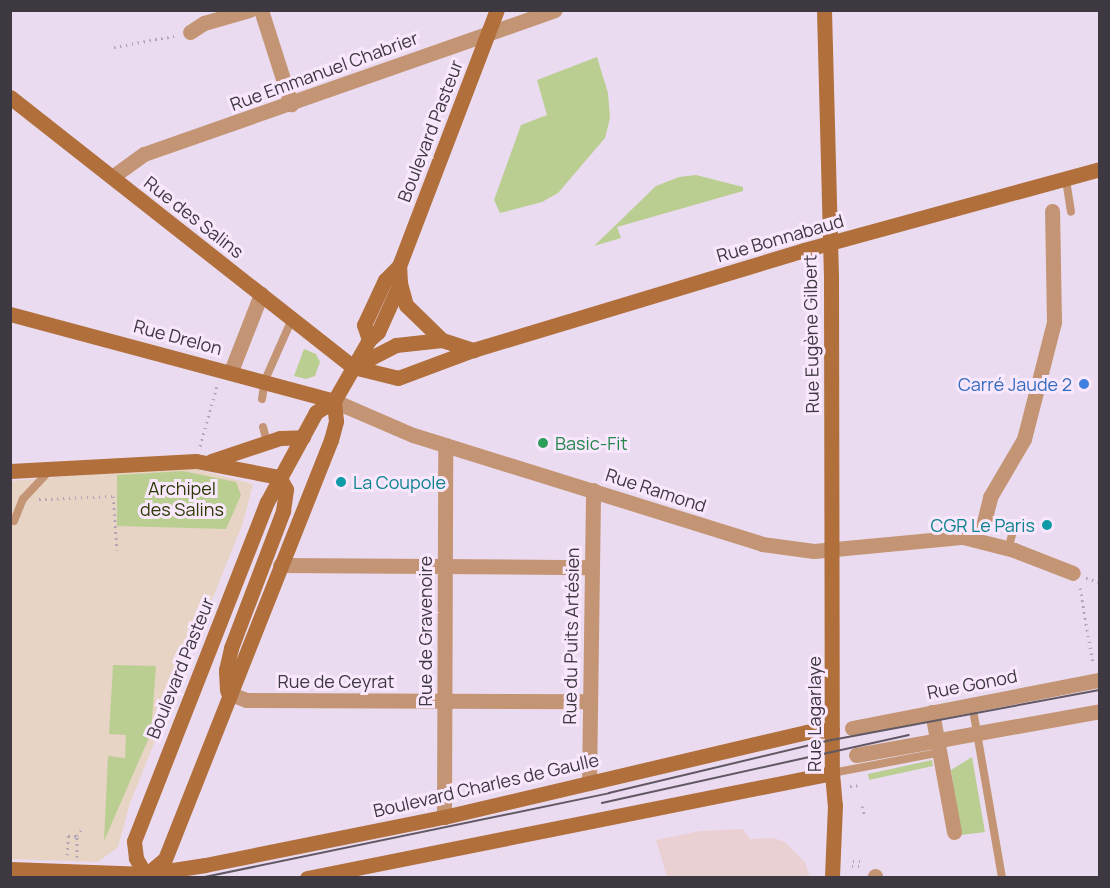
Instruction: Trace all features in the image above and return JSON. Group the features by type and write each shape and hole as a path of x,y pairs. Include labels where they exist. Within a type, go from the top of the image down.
{"main road":[{"name":"Boulevard Pasteur","path":"369,339 364,325 385,280 399,266 497,10"},
{"name":"Rue Eugène Gilbert","path":"824,10 833,549"},
{"name":"Rue des Salins","path":"10,97 353,367"},
{"name":"Rue Bonnabaud","path":"353,367 398,378 473,350 828,244 1100,169"},
{"name":"Boulevard Pasteur","path":"334,401 316,412 279,477 135,841 136,858 147,876 165,859 228,693 334,430 334,401 369,339 378,332 400,283 399,266"},
{"path":"400,283 406,305 442,340"},
{"name":"Rue Drelon","path":"10,314 225,375 265,380 334,401"},
{"path":"353,367 396,345 442,340 473,350"},
{"path":"10,471 203,461 267,442 303,436"},
{"path":"203,461 279,477"},
{"name":"Boulevard Pasteur","path":"228,693 226,670 231,648 283,512 286,489 279,477"},
{"name":"Rue Lagarlaye","path":"832,878 835,805 832,773 833,549"},
{"name":"Boulevard Charles de Gaulle","path":"10,869 147,876 444,817 832,730"},
{"path":"307,878 339,874 832,773"}],"street":[{"path":"190,32 204,23 249,10"},
{"path":"261,10 291,104"},
{"name":"Rue Emmanuel Chabrier","path":"112,177 144,154 555,10"},
{"path":"983,526 990,497 1024,439 1054,322 1052,212"},
{"path":"225,375 261,294"},
{"name":"Rue Ramond","path":"334,401 445,446 762,544 833,549 963,537 1011,550 1076,580"},
{"name":"Rue de Gravenoire","path":"444,817 445,446"},
{"name":"Rue du Puits Artésien","path":"589,783 593,490"},
{"path":"280,565 591,567"},
{"name":"Rue Gonod","path":"852,728 1098,680"},
{"name":"Rue de Ceyrat","path":"228,693 246,700 590,701"},
{"path":"856,755 1100,711"},
{"path":"932,712 954,832"}],"lane":[{"path":"1066,180 1071,212"},
{"path":"262,399 265,380 292,319"},
{"path":"262,427 267,442"},
{"path":"14,521 23,500 51,469"},
{"path":"1011,550 1013,532"},
{"path":"972,704 1002,878"},
{"path":"832,773 932,754"}],"path":[{"path":"114,47 190,32"},
{"path":"203,461 225,375"},
{"path":"23,500 113,496 117,550"},
{"path":"1076,580 1098,680"},
{"path":"862,806 865,818"},
{"path":"76,843 81,830"},
{"path":"77,836 68,836 67,856 77,856"},
{"path":"853,861 862,861"}],"shaded area":[{"path":"184,466 253,484 243,523 130,803 118,847 98,862 11,859 11,481"},
{"path":"743,829 750,839 774,838 785,842 805,862 810,877 667,877 656,840 700,831"}],"green space":[{"path":"597,57 608,93 610,118 605,138 558,193 542,202 500,213 494,200 521,125 547,115 537,80"},
{"path":"696,175 743,187 743,191 617,227 621,238 594,246 656,186 679,177"},
{"path":"304,349 316,354 320,362 315,376 306,379 294,376"},
{"name":"Archipel des Salins","path":"183,471 236,482 241,495 226,529 117,526 117,475"},
{"path":"113,665 156,666 151,733 104,841 108,756 125,758 126,735 109,734"},
{"path":"972,757 985,832 961,835 951,770"},
{"path":"932,760 933,766 869,780 868,774"}],"tram line":[{"path":"200,878 609,793 832,740 1100,690"},
{"path":"602,803 909,735"}],"place":[{"name":"Carré Jaude 2","path":"1084,384"},
{"name":"Basic-Fit","path":"543,443"},
{"name":"La Coupole","path":"341,482"},
{"name":"CGR Le Paris","path":"1047,525"}]}
